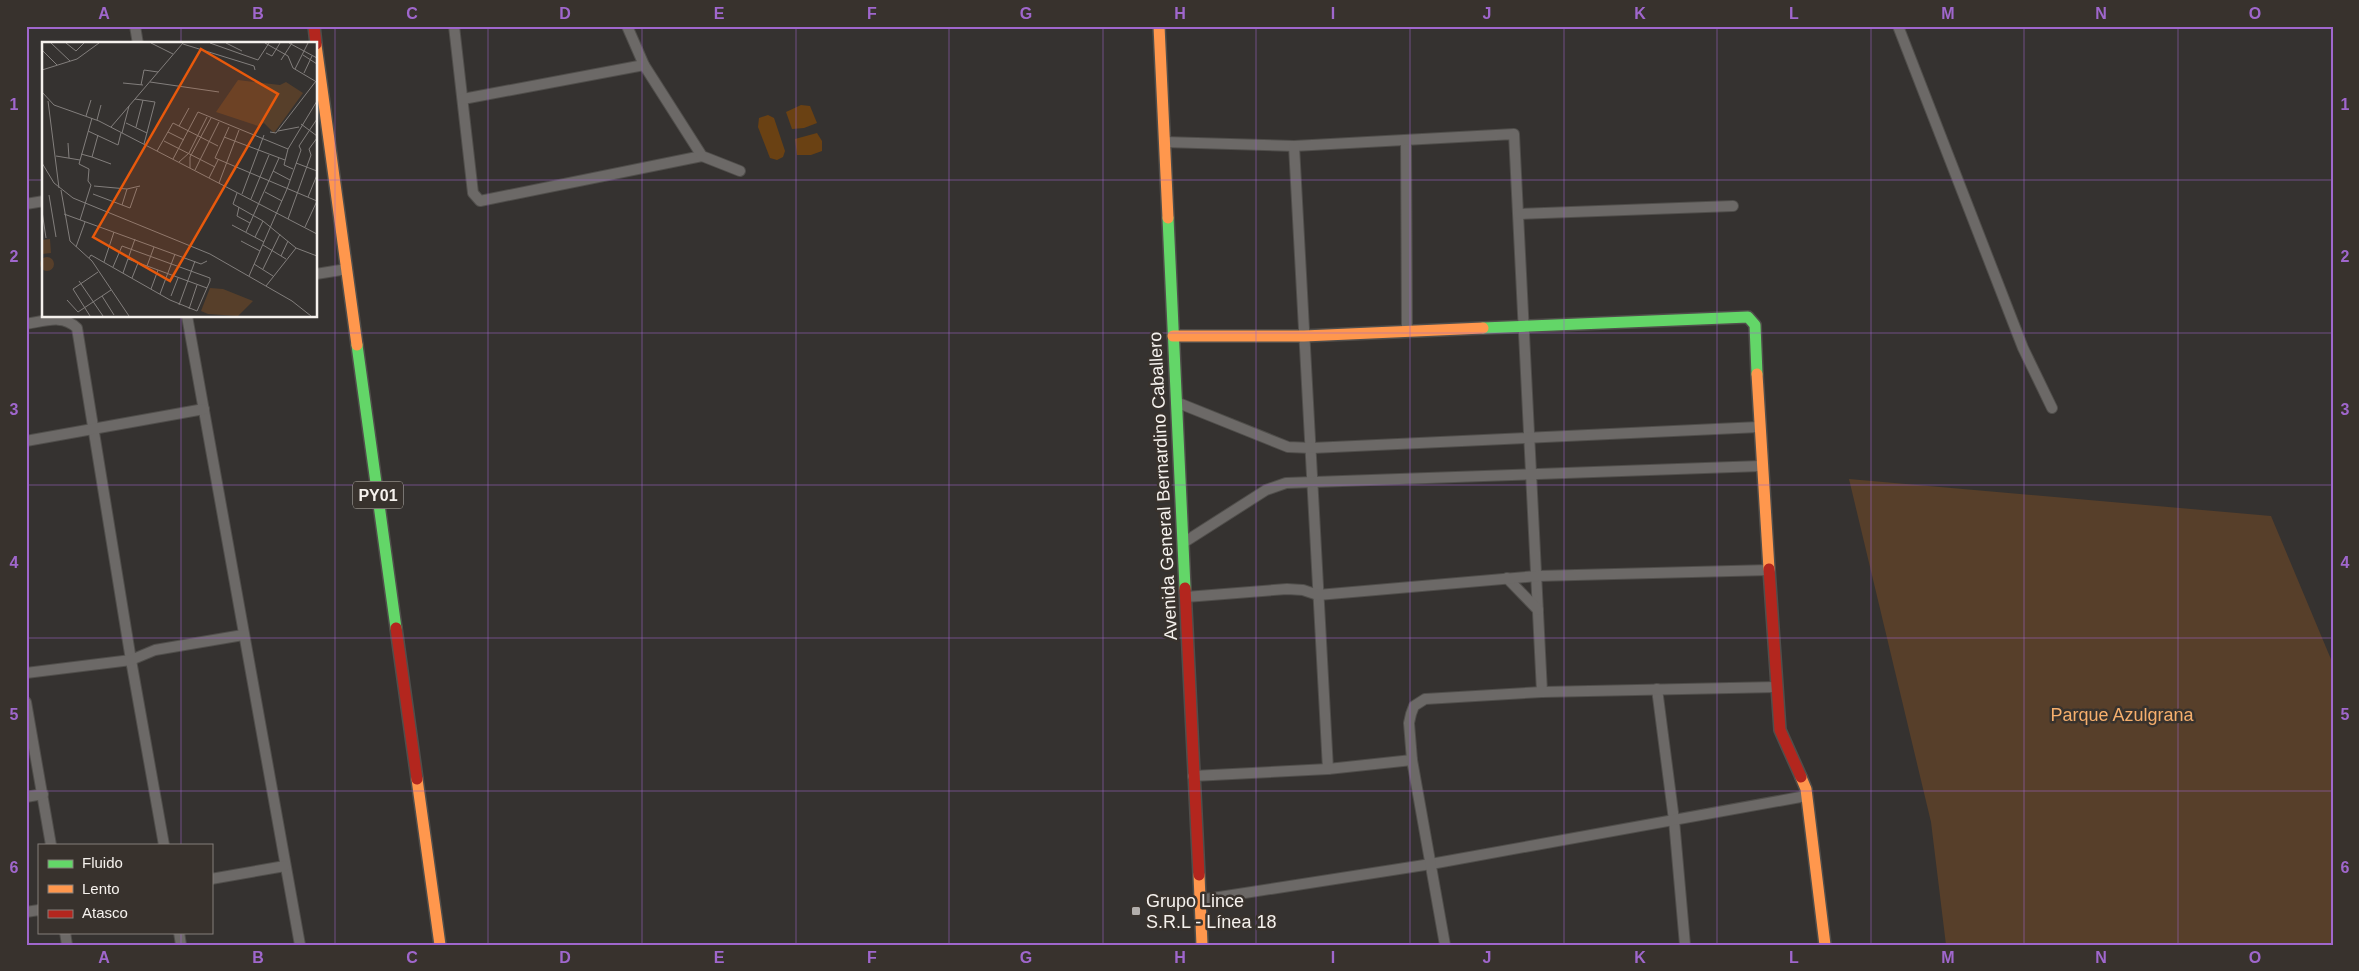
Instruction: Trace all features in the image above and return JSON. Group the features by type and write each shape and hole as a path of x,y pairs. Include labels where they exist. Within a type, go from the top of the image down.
{"main road":[{"name":"PY01","path":"314,26 316,42"},
{"name":"Avenida General Bernardino Caballero","path":"1158,26 1202,945"},
{"name":"PY01","path":"318,58 440,945"},
{"path":"1173,336 1304,336 1407,330 1748,318 1754,325 1761,466 1770,570 1780,730 1798,766 1806,796 1826,945"}],"street":[{"path":"134,26 138,42"},
{"path":"454,26 473,193 480,201 702,156 740,171"},
{"path":"627,26 644,65 702,156"},
{"path":"1898,26 2023,348 2052,408"},
{"path":"463,99 644,65"},
{"path":"1164,142 1294,146 1514,134 1542,692"},
{"path":"1406,140 1407,330"},
{"path":"1294,146 1312,448 1328,769"},
{"path":"26,204 42,201"},
{"path":"1519,214 1733,206"},
{"path":"318,274 347,268"},
{"path":"26,324 60,318 71,321 77,328 131,660 164,844"},
{"path":"187,318 300,945"},
{"path":"1176,402 1288,447 1312,448 1529,436 1759,427"},
{"path":"26,441 204,409"},
{"path":"1183,543 1266,490 1286,483 1761,466"},
{"path":"1186,597 1287,589 1303,590 1318,594 1537,576 1770,570"},
{"path":"1506,578 1538,610"},
{"path":"26,673 131,660 155,650 243,635"},
{"path":"1444,945 1412,760 1410,723 1414,706 1419,702 1425,699 1542,692 1776,688"},
{"path":"1657,690 1674,820 1685,945"},
{"path":"26,702 51,844"},
{"path":"1194,776 1328,769 1412,760"},
{"path":"26,796 43,794"},
{"path":"1200,900 1431,864 1806,796"},
{"path":"212,879 285,866"}],"green space":[{"name":"Parque Azulgrana","path":"1849,479 2271,516 2333,664 2333,945 1946,945 1931,822"}],"shaded area":[{"path":"801,105 810,106 817,123 804,128 792,129 786,112"},
{"path":"768,115 774,118 785,151 783,157 777,160 770,158 758,127 759,118"},
{"path":"817,133 822,141 822,151 811,155 797,155 795,139"}],"traffic: fast":[{"path":"1168,218 1185,588"},
{"path":"1483,328 1748,317 1755,325 1757,374"},
{"path":"357,345 396,628"}],"traffic: slow":[{"path":"1159,26 1168,218"},
{"path":"318,60 357,345"},
{"path":"1173,336 1304,336 1483,328"},
{"path":"1757,374 1769,569"},
{"path":"1801,777 1806,789 1825,945"},
{"path":"417,779 440,945"},
{"path":"1199,875 1202,945"}],"traffic: jam":[{"path":"314,26 316,42"},
{"path":"1769,569 1780,730 1801,777"},
{"path":"1185,588 1199,875"},
{"path":"396,628 417,779"}],"place":[{"name":"Grupo Lince S.R.L - Línea 18","path":"1136,911"}]}
